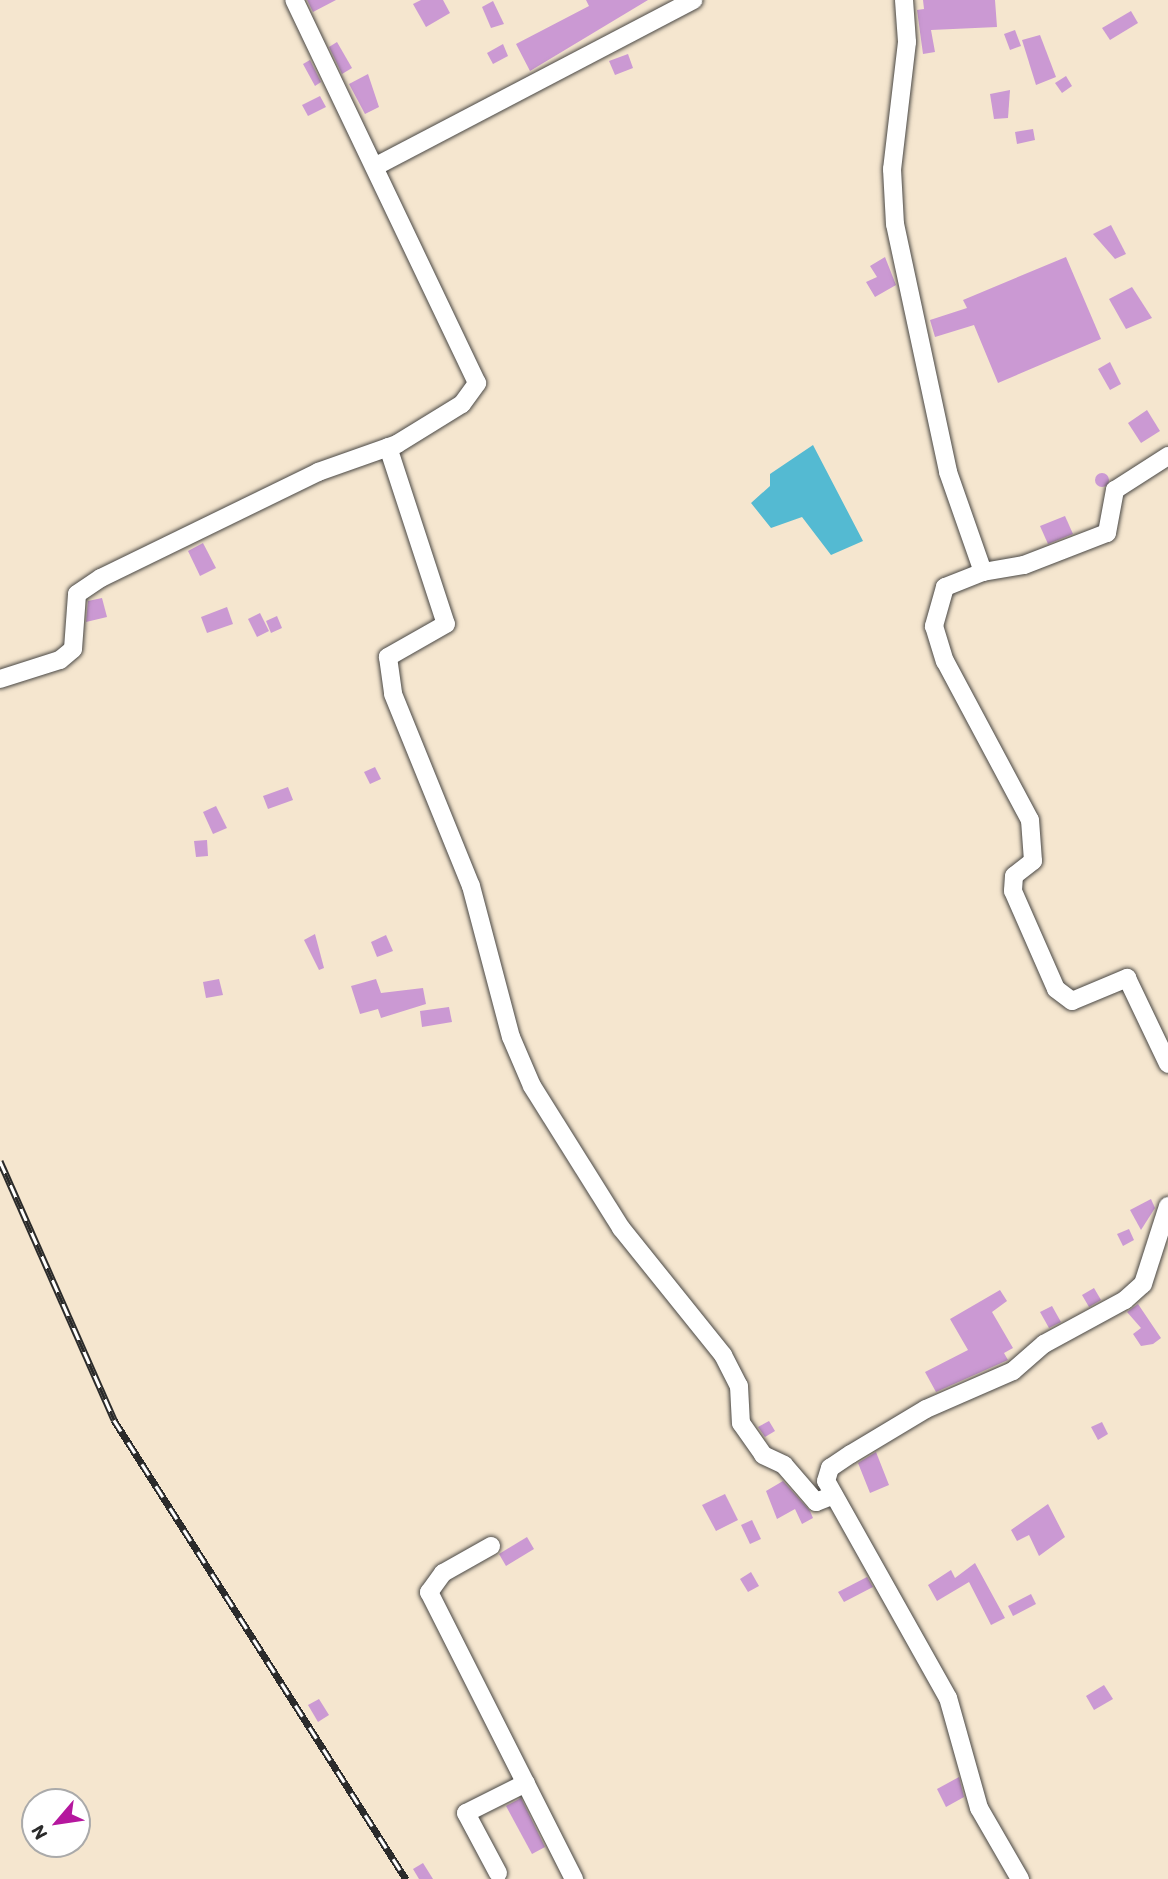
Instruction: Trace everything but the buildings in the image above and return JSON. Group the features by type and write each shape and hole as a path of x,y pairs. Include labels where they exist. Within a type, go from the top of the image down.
{"street":[{"path":"0,679 60,660 73,649 76,594 101,578 318,472 388,447 453,410 477,383 378,165 294,0"},
{"path":"378,165 694,0"},
{"path":"904,0 908,42 892,169 895,224 948,472 984,572"},
{"path":"388,447 446,624 388,657 393,694 471,886 522,1062 621,1228 723,1355 739,1386 741,1423 763,1455 785,1465 816,1502 835,1495"},
{"path":"1168,456 1115,490 1107,533 1024,565 984,572 945,587 934,626 945,661 1030,820 1032,861 1014,876 1013,891 1056,989 1072,1001 1127,978 1168,1064"},
{"path":"1020,1879 979,1808 948,1698 826,1480 830,1468 926,1409 1013,1371 1044,1344 1125,1300 1143,1284 1168,1206"},
{"path":"491,1546 443,1573 429,1592 574,1879"},
{"path":"498,1873 466,1813 526,1783"}],"water":[{"path":"813,445 863,541 831,555 802,517 771,528 751,503 770,486 770,474"}],"railway":[{"path":"0,1161 114,1420 406,1879"}]}
